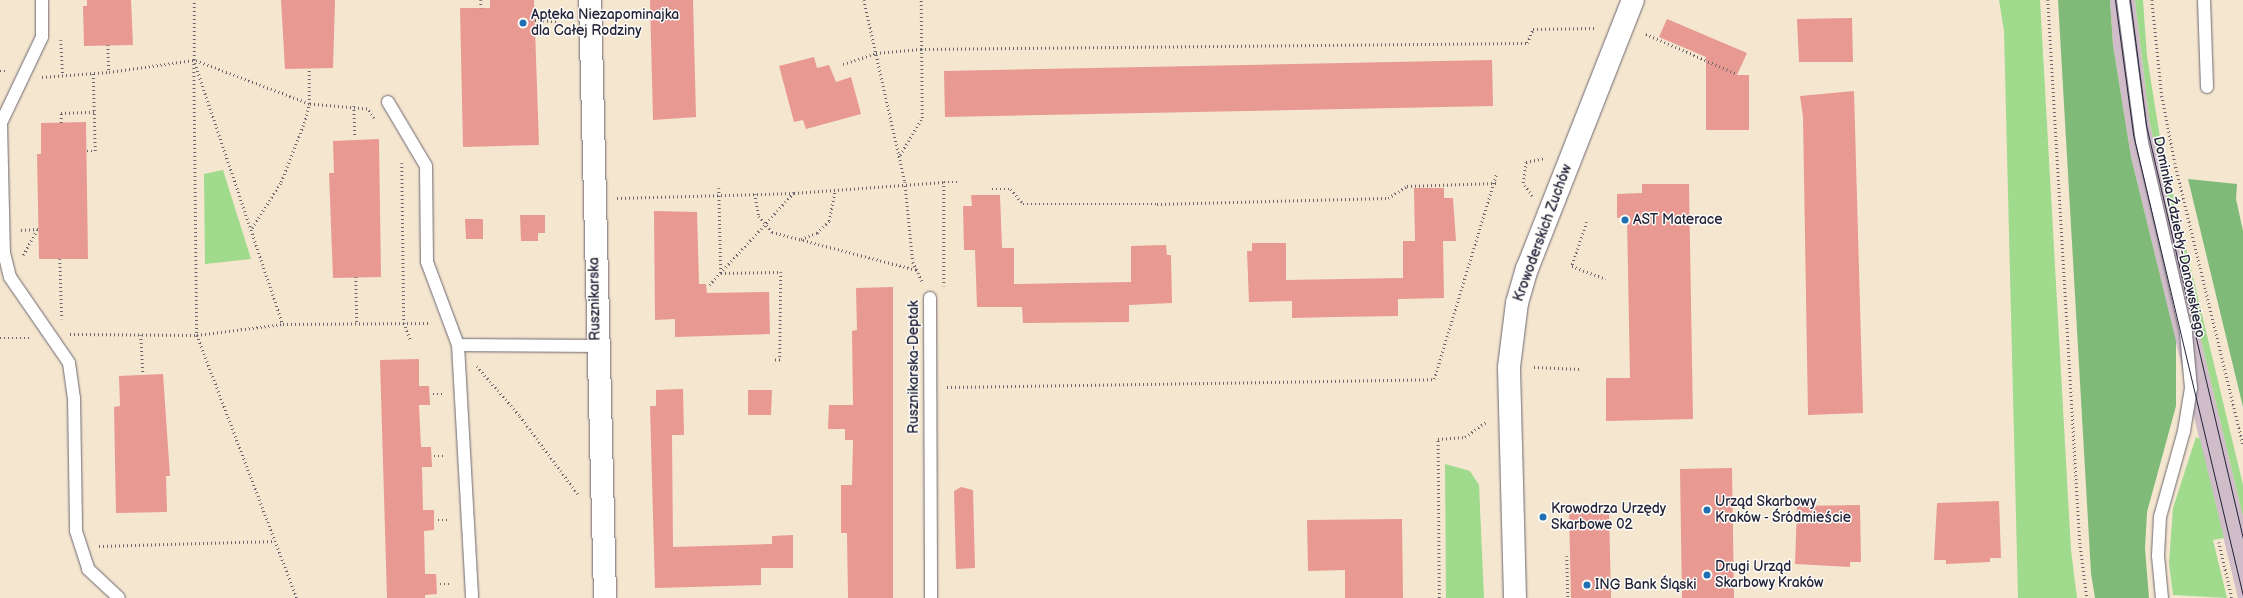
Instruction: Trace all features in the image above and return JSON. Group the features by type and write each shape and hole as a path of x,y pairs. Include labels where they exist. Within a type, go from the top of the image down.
{"street":[{"name":"Rusznikarska","path":"590,0 596,346 605,598"},
{"name":"Krowoderskich Zuchów","path":"1515,598 1509,368 1517,303 1527,269 1633,0"}],"lane":[{"path":"42,0 42,37 1,124 4,253 10,277 69,363 74,398 76,531 88,569 120,598"},
{"name":"Dominika Ździebły-Danowskiego","path":"2123,0 2137,115 2186,333 2191,388 2184,431 2160,517 2158,556 2162,598"},
{"path":"2204,0 2207,87"},
{"path":"388,102 426,166 427,262 458,345 472,598"},
{"name":"Rusznikarska-Deptak","path":"930,298 931,598"},
{"path":"458,345 596,346"}],"path":[{"path":"194,0 197,335 297,598"},
{"path":"481,0 481,8"},
{"name":"Rusznikarska-Deptak","path":"864,0 905,182 913,262 930,298"},
{"path":"900,156 922,118 921,0"},
{"path":"2048,0 2080,543 2087,598"},
{"path":"2152,0 2162,96 2175,162 2243,444"},
{"path":"535,20 557,21"},
{"path":"843,64 876,53 921,48 1527,43 1533,29 1605,29"},
{"path":"1646,34 1737,74"},
{"path":"108,45 109,72"},
{"path":"25,75 109,72 194,60 309,104 354,106 367,109 376,120"},
{"path":"194,60 283,324"},
{"path":"251,229 281,182 309,104 309,69"},
{"path":"87,151 95,151 93,73"},
{"path":"354,106 355,136"},
{"path":"61,123 61,113 95,112"},
{"path":"402,161 404,323 411,341"},
{"path":"944,380 944,387 1434,379 1496,183 1497,172"},
{"path":"609,198 794,193 905,182 958,182"},
{"path":"944,182 944,292"},
{"path":"992,190 1011,190 1022,204 1157,204 1388,198 1407,186 1496,183"},
{"path":"719,188 721,273"},
{"path":"801,239 817,233 829,222 835,190"},
{"path":"709,286 794,193"},
{"path":"755,194 755,207 765,225 772,232 917,270"},
{"path":"1587,222 1572,266 1606,279"},
{"path":"60,259 62,326"},
{"path":"721,273 781,272 780,360 772,360"},
{"path":"356,277 357,324"},
{"path":"62,334 197,335 283,324 449,323"},
{"path":"142,335 143,374"},
{"path":"458,345 520,416 603,525"},
{"path":"1534,367 1581,369"},
{"path":"433,394 446,394"},
{"path":"434,456 448,456"},
{"path":"438,520 450,520"},
{"path":"81,546 275,541"},
{"path":"2218,542 2232,598"},
{"path":"1567,556 1568,598"},
{"path":"440,584 452,584"}],"shaded area":[{"path":"2110,0 2135,0 2150,124 2243,517 2243,598 2238,598 2131,157 2113,45"}],"green space":[{"path":"1999,0 2040,0 2071,550 2077,598 2018,598 2004,31"},
{"path":"2058,0 2110,0 2113,45 2131,157 2176,341 2176,406 2147,512 2145,549 2149,598 2095,598 2091,573"},
{"path":"2135,0 2143,0 2147,56 2161,144 2243,485 2243,517 2150,124"},
{"path":"223,170 251,259 205,264 204,174"},
{"path":"2188,179 2237,184 2236,199 2243,231 2243,407"},
{"path":"2196,437 2200,439 2224,538 2213,540 2227,598 2173,595 2169,563 2173,508"},
{"path":"1445,464 1470,471 1479,485 1484,598 1446,598"}],"building":[{"path":"87,0 131,0 133,45 84,46 83,6 87,6"},
{"path":"281,0 335,0 333,68 285,69"},
{"path":"490,0 534,0 539,145 463,147 460,8 490,8"},
{"path":"650,0 693,0 696,117 653,120"},
{"path":"1852,18 1853,62 1799,62 1797,19"},
{"path":"1667,19 1747,53 1737,75 1749,75 1749,130 1706,130 1706,57 1659,37"},
{"path":"814,57 817,68 829,65 836,82 851,77 861,114 806,129 803,120 794,122 779,66"},
{"path":"1492,60 1493,106 945,117 944,71"},
{"path":"1854,91 1863,413 1808,415 1803,117 1800,96"},
{"path":"86,122 88,259 39,259 37,154 41,154 41,123"},
{"path":"379,139 381,277 333,278 329,173 334,173 333,141"},
{"path":"1642,184 1689,184 1693,419 1606,421 1606,378 1630,378 1627,217 1617,218 1617,194 1642,193"},
{"path":"1414,188 1444,188 1444,198 1453,198 1456,241 1443,241 1444,298 1398,299 1398,316 1292,318 1292,301 1249,302 1247,251 1252,251 1252,243 1286,243 1286,280 1403,278 1403,241 1415,241"},
{"path":"971,195 1000,195 1002,248 1014,248 1014,284 1131,282 1131,246 1166,245 1167,255 1171,255 1172,303 1129,305 1129,322 1023,323 1022,307 977,307 975,250 964,250 963,206 972,206"},
{"path":"654,211 697,212 699,284 706,284 707,293 769,292 770,334 675,337 675,319 655,320"},
{"path":"520,215 545,215 545,233 538,233 538,241 521,241"},
{"path":"465,219 483,219 483,239 466,239"},
{"path":"893,287 893,598 848,598 847,533 841,533 841,485 852,485 853,440 845,440 845,429 828,429 829,405 853,405 852,331 857,330 856,288"},
{"path":"419,359 419,386 429,386 430,405 419,405 421,447 431,447 432,467 422,467 423,510 434,510 434,530 424,531 425,574 436,574 437,594 425,595 425,598 387,598 380,360"},
{"path":"163,374 170,476 166,476 167,512 116,513 114,407 120,406 119,376"},
{"path":"683,389 684,435 672,435 673,547 772,544 772,536 793,535 793,568 761,568 761,585 655,588 650,406 656,406 656,390"},
{"path":"748,390 772,390 771,415 748,415"},
{"name":"Urząd Skarbowy Kraków - Śródmieście","path":"1732,468 1734,598 1682,598 1680,469"},
{"path":"961,487 973,490 975,568 956,569 954,491"},
{"path":"1999,501 2001,558 1990,558 1990,562 1946,564 1946,560 1934,560 1937,503"},
{"path":"1860,505 1861,562 1850,562 1850,567 1795,564 1797,506"},
{"path":"1609,511 1611,598 1571,598 1569,512"},
{"path":"1402,519 1403,598 1345,598 1345,570 1308,571 1307,520"}],"tram line":[{"path":"2115,0 2133,134 2243,596"},
{"path":"2130,0 2146,125 2243,539"}],"place":[{"name":"Apteka Niezapominajka dla Całej Rodziny","path":"523,23"},
{"name":"AST Materace","path":"1625,220"},
{"name":"Urząd Skarbowy Kraków - Śródmieście","path":"1707,510"},
{"name":"Krowodrza Urzędy Skarbowe 02","path":"1543,517"},
{"name":"Drugi Urząd Skarbowy Kraków","path":"1707,575"},
{"name":"ING Bank Śląski","path":"1587,585"}]}
